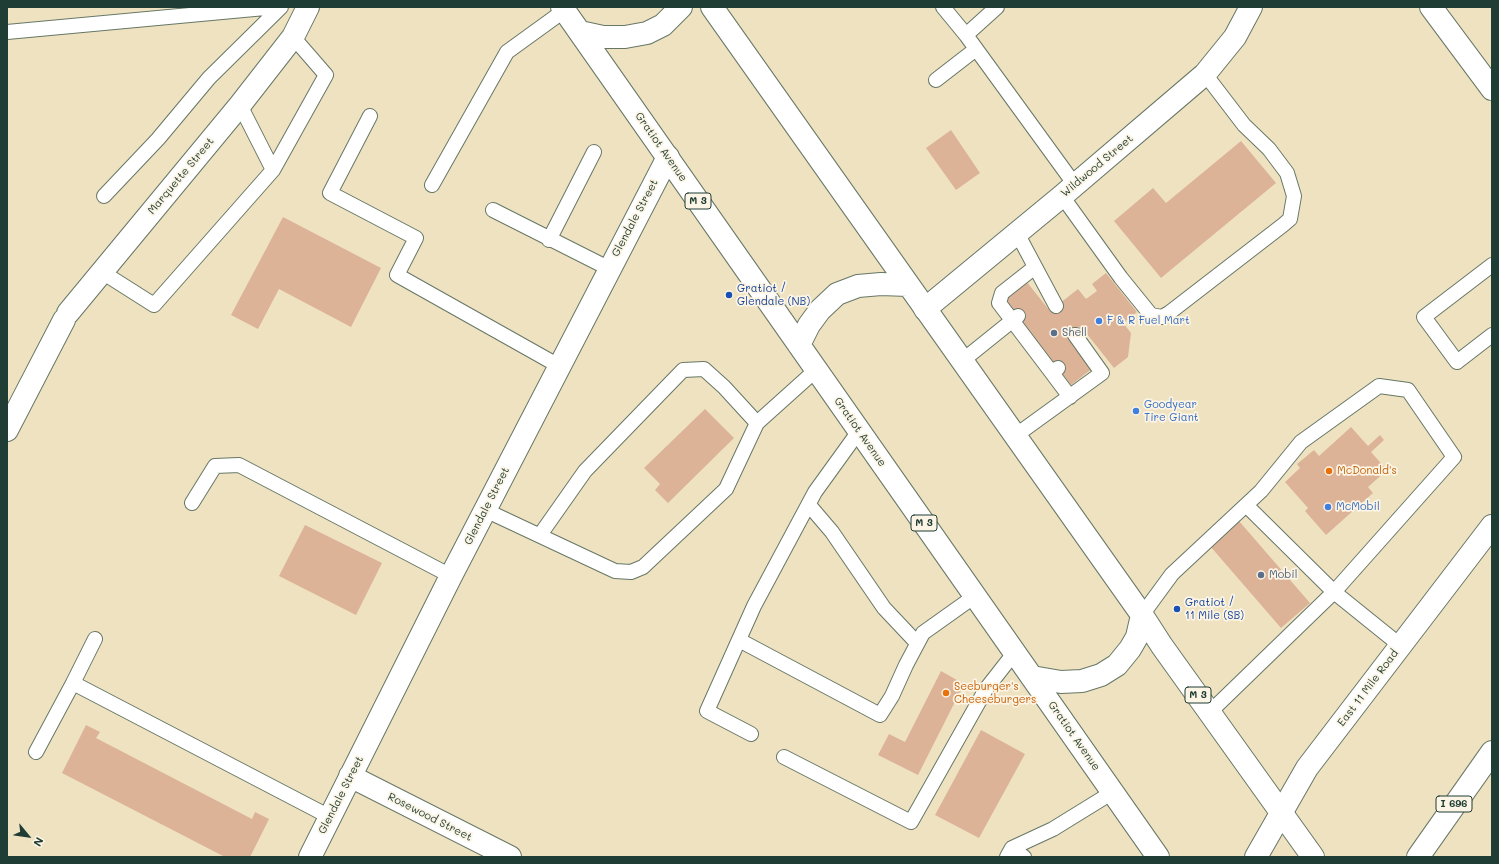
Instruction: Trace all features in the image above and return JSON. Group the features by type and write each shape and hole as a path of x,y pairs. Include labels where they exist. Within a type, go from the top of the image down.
{"main road":[{"name":"Marquette Street","path":"7,430 13,403 66,316 240,105 293,37 308,7"},
{"path":"580,32 603,37 625,37 646,33 663,25 681,7"},
{"name":"M 3","path":"712,7 1142,615 1162,646 1314,857"},
{"name":"Wildwood Street","path":"925,309 1205,74 1235,38 1251,7"},
{"path":"1431,7 1492,89"},
{"name":"Gratiot Avenue","path":"563,8 1158,857"},
{"name":"Glendale Street","path":"310,857 608,268 668,157"},
{"path":"799,346 809,325 820,310 837,294 858,286 881,284 908,285"},
{"name":"East 11 Mile Road","path":"1256,857 1308,768 1492,526"},
{"path":"1032,676 1061,682 1082,682 1101,675 1117,665 1130,649 1137,637 1142,615"},
{"name":"I 696","path":"1418,857 1492,752"},
{"name":"Rosewood Street","path":"350,776 510,857"}],"lane":[{"path":"7,32 276,7"},
{"path":"104,196 158,139 209,78 281,7"},
{"path":"943,7 966,35 1068,190 1120,278 1151,315 1162,317 1169,313 1290,219 1294,196 1287,173 1269,149 1244,125 1205,74"},
{"path":"966,35 998,7"},
{"path":"432,185 507,52 563,8"},
{"path":"102,272 154,305 273,170 326,75 293,37"},
{"path":"936,80 976,50"},
{"path":"240,105 273,170"},
{"path":"370,116 330,193 416,238 397,275 559,366"},
{"path":"549,240 594,152"},
{"path":"493,210 549,240 608,268"},
{"path":"1017,233 1036,267 1044,295 1056,306"},
{"path":"1492,265 1424,317 1456,362 1492,335"},
{"path":"1036,267 1002,293 999,303 1015,318 1055,370 1070,397"},
{"path":"962,361 1015,318"},
{"path":"1015,436 1102,373 1083,350 1075,335"},
{"path":"540,535 585,472 683,370 704,369 724,387 756,423"},
{"path":"485,510 615,571 631,572 644,567 726,489 756,423 816,370"},
{"path":"1142,615 1172,574 1261,491 1301,442 1379,386 1408,390 1454,457 1334,592 1210,712"},
{"path":"751,734 707,711 754,606 815,492 859,431"},
{"path":"192,503 215,466 239,465 451,576"},
{"path":"809,504 832,532 884,608 917,643"},
{"path":"1246,505 1334,592 1401,646"},
{"path":"739,640 880,715 892,696 923,633 975,596"},
{"path":"36,752 95,639"},
{"path":"784,757 911,822 986,689 1015,652"},
{"path":"72,683 330,817"},
{"path":"1010,852 1053,829 1113,792"},
{"path":"1010,852 1024,857"}],"building":[{"path":"951,130 980,173 956,190 926,148"},
{"path":"1241,141 1276,183 1161,278 1114,221 1153,188 1166,203"},
{"path":"283,217 381,268 351,327 279,289 258,329 231,315"},
{"path":"1106,273 1137,312 1123,323 1131,333 1128,357 1114,368 1083,329 1071,339 1093,368 1071,385 1004,299 1026,281 1050,311 1078,289 1086,299 1097,291 1092,284"},
{"path":"705,409 734,438 668,503 655,490 660,484 644,468"},
{"path":"1351,427 1368,446 1380,435 1384,440 1371,452 1387,470 1368,487 1373,493 1326,535 1305,511 1308,508 1285,482 1300,468 1297,464 1314,450 1319,456"},
{"path":"1239,521 1310,603 1281,628 1210,546"},
{"path":"305,525 382,563 356,615 279,576"},
{"path":"941,671 964,684 918,775 878,755 889,734 905,742"},
{"path":"86,725 100,732 96,738 252,819 255,812 269,819 250,857 225,857 62,773"},
{"path":"981,730 1025,754 979,838 935,815"}],"place":[{"name":"Gratiot / Glendale (NB)","path":"729,295"},
{"name":"F & R Fuel Mart","path":"1099,321"},
{"name":"Shell","path":"1054,333"},
{"name":"Goodyear Tire Giant","path":"1136,411"},
{"name":"McDonald's","path":"1329,471"},
{"name":"McMobil","path":"1328,507"},
{"name":"Mobil","path":"1261,575"},
{"name":"Gratiot / 11 Mile (SB)","path":"1177,609"},
{"name":"Seeburger's Cheeseburgers","path":"946,693"}]}
